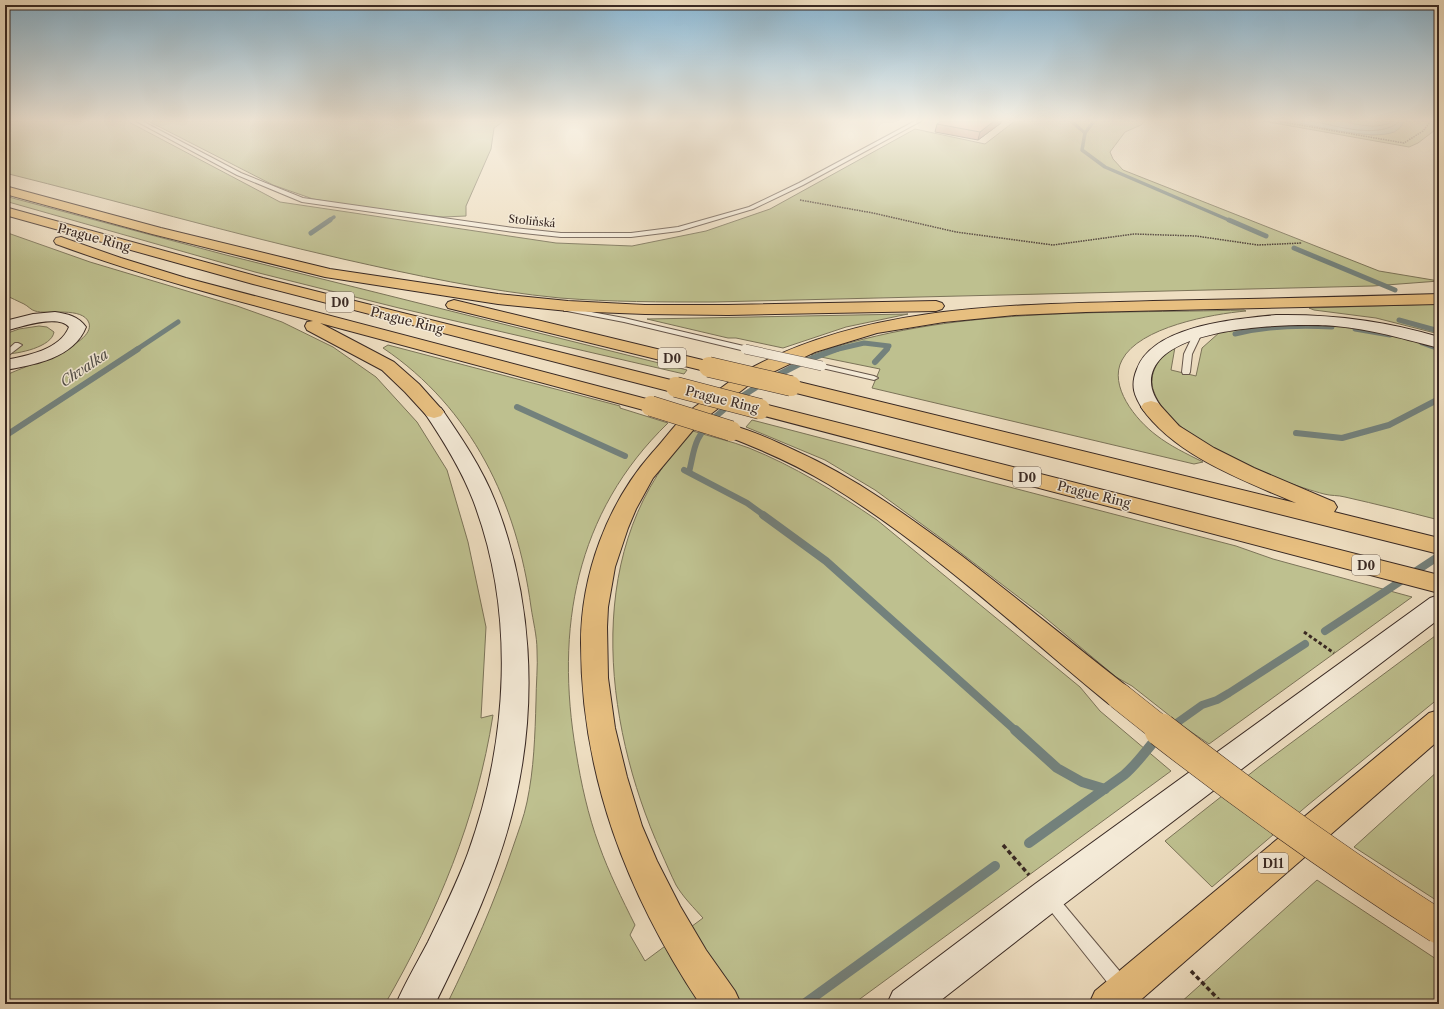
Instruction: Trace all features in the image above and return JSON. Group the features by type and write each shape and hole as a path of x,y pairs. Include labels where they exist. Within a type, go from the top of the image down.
{"highway":[{"name":"Prague Ring","path":"5,190 157,231 709,367 1220,491 1340,518 1384,533 1439,546"},
{"name":"Prague Ring","path":"5,211 264,283 676,387 1439,584"},
{"path":"5,217 58,240 116,261 272,305 651,406 731,431 788,455 848,487 883,510 962,569 1183,749 1292,831 1349,870 1439,927"},
{"path":"325,272 452,292 525,301 604,308 706,310 913,306 1121,306"},
{"path":"722,1004 678,937 643,866 626,825 604,749 595,681 593,650 595,621 598,592 604,567 629,500 653,462 678,431 711,401 735,384 784,358 836,338 897,323 956,315 1005,311 1121,306 1439,299"},
{"path":"272,305 388,366 408,384 434,412"},
{"path":"1151,407 1171,429 1204,450 1340,518"},
{"name":"D11","path":"1116,997 1439,722"}],"main road":[{"path":"5,369 62,346 72,339 77,332 77,326 71,320 29,316 11,310"},
{"path":"5,326 21,321 47,317"},
{"path":"1151,407 1142,387 1143,371 1147,363 1163,348 1198,333 1236,323 1303,319 1379,327 1439,343"},
{"path":"5,365 28,361"},
{"path":"415,1004 455,924 488,841 506,770 514,701 515,652 513,627 510,601 500,549 487,508 471,471 454,439 434,412"},
{"path":"906,1004 1047,896 1439,605"}],"lane":[{"name":"Stoliňská","path":"227,168 278,192 302,200 514,230 587,236 631,235 679,228 752,208 829,168"},
{"path":"525,301 624,320 874,378"},
{"path":"1186,372 1188,354 1198,333"},
{"path":"5,356 18,344"},
{"path":"1047,896 1116,997"}],"path":[{"path":"776,196 873,213 956,232 1053,245 1134,234 1196,236 1258,245 1302,243"},
{"path":"1304,632 1354,668"},
{"path":"1003,845 1047,896"},
{"path":"1171,950 1223,1004"}],"green space":[{"path":"5,168 216,168 280,202 556,243 632,246 706,231 770,209 844,168 1121,168 1379,271 1439,281 1373,286 713,302 656,302 560,298 451,282 343,259 258,239 5,173"},
{"path":"240,168 483,168 466,206 466,216 443,217 377,210 313,199 273,185"},
{"path":"5,196 226,255 687,370 684,374 399,308 255,272 5,201"},
{"path":"5,232 90,262 237,306 282,322 333,347 376,377 417,422 447,470 468,542 486,627 481,718 493,715 477,791 466,828 438,900 422,935 385,1004 5,1004 5,376 69,348 81,340 88,332 89,323 80,315 72,313 41,312 32,310 24,304 5,295"},
{"path":"1439,304 1439,334 1376,318 1314,310 1309,308"},
{"path":"1246,311 1196,319 1160,331 1144,339 1131,349 1122,360 1119,370 1119,381 1121,391 1126,402 1148,429 1179,450 1203,462 1194,464 872,388 880,369 811,355 863,339 917,328 971,320 1080,313"},
{"path":"908,314 846,327 783,348 736,338 728,338 647,319"},
{"path":"1282,323 1357,327 1439,346 1439,520 1342,496 1324,494 1280,480 1228,457 1203,443 1182,427 1165,410 1154,392 1152,379 1153,372 1159,360 1169,351 1175,347 1171,370 1196,376 1202,348 1220,332"},
{"path":"39,326 47,327 54,332 52,337 47,342 34,349 18,353 5,354 5,334 19,329"},
{"path":"388,345 620,406 620,408 668,423 636,458 611,495 592,534 579,575 571,618 568,661 570,706 576,752 588,811 607,866 635,925 630,935 645,961 703,918 685,898 676,885 641,801 625,747 616,690 613,634 618,578 632,525 657,476 693,431 766,455 798,471 846,499 877,520 1080,687 1100,711 1171,771 853,1004 447,1004 491,907 526,808 534,752 537,645 524,568 514,531 501,495 485,461 465,429 442,399 414,372 383,348"},
{"path":"752,420 1236,546 1273,559 1412,597 1209,744 1184,727 1132,686 1116,677 1042,615 875,490 825,460 746,427"},
{"path":"1439,633 1439,698 1308,805 1212,887 1165,841 1260,766"},
{"path":"1439,770 1439,902 1354,847"},
{"path":"1317,880 1439,961 1439,1004 1179,1004"}],"waterway":[{"path":"1108,168 1231,221"},
{"name":"Chvalka","path":"328,221 334,217"},
{"name":"Chvalka","path":"311,233 330,220"},
{"path":"1229,220 1266,236"},
{"path":"1294,248 1395,290"},
{"path":"1399,320 1439,331"},
{"name":"Chvalka","path":"136,350 178,322"},
{"path":"1235,334 1259,329 1283,327 1332,327"},
{"path":"1355,329 1390,335"},
{"path":"835,350 864,343 889,346 886,350"},
{"path":"1422,343 1439,349"},
{"name":"Chvalka","path":"5,436 138,349"},
{"path":"875,362 887,349"},
{"path":"772,378 805,361 835,350"},
{"path":"689,472 696,443 710,422 727,407 763,383"},
{"path":"1296,433 1342,438 1389,425 1439,399"},
{"path":"517,407 625,456"},
{"path":"684,470 747,503 765,516"},
{"path":"763,515 826,561 1016,731"},
{"path":"1325,631 1439,556"},
{"path":"1171,727 1202,705 1217,700 1229,693 1305,644"},
{"path":"1015,730 1057,768 1082,782 1105,789"},
{"path":"1105,789 1124,775 1158,737"},
{"path":"1029,843 1105,789"},
{"path":"804,1004 995,866"}]}
